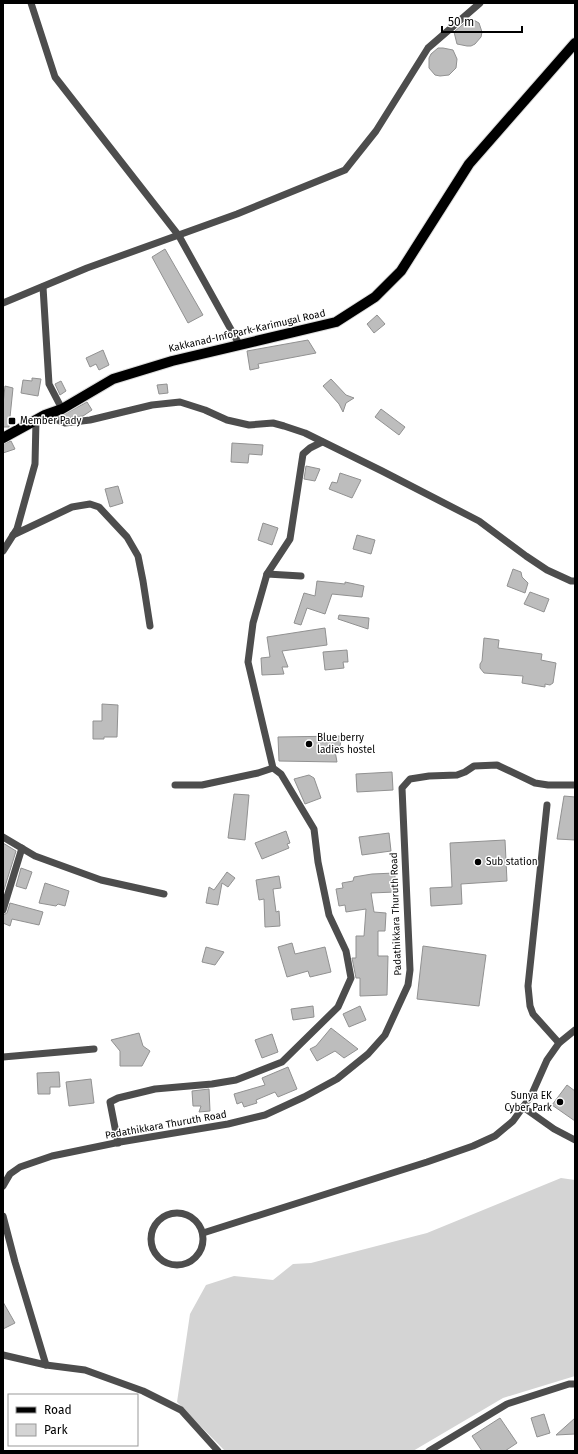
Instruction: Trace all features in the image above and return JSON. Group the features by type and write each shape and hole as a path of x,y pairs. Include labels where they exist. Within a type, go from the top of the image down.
{"main road":[{"name":"Kakkanad-InfoPark-Karimugal Road","path":"3,438 40,417 62,409 113,379 172,361 336,322 375,296 400,271 469,164 575,43"}],"street":[{"path":"30,3 55,77 179,236 239,344"},
{"path":"3,303 87,268 237,214 345,170 376,131 428,48 480,3"},
{"path":"43,287 49,384 62,409"},
{"path":"3,551 17,529 35,464 40,417 65,423 90,420 145,406 180,402 205,410 227,420 249,425 273,423 284,426 322,442 479,521 547,570 571,581 575,581"},
{"path":"118,1143 110,1102 118,1098 155,1090 236,1080 282,1062 338,1007 351,978 346,951 329,915 318,862 314,829 281,774 273,768 248,662 253,623 267,574 290,539 303,454 310,448 322,442"},
{"path":"13,535 72,507 90,504 99,507 127,537 138,556 150,626"},
{"path":"267,574 301,576"},
{"name":"Padathikkara Thuruth Road","path":"3,1186 10,1174 20,1168 52,1156 265,1115 304,1097 337,1079 368,1054 385,1035 408,985 410,970 402,788 410,779 429,776 457,775 474,766 497,765 535,783 548,785 575,785"},
{"path":"175,785 202,785 258,773 273,768"},
{"path":"547,805 528,986 530,1006 533,1014 559,1043"},
{"path":"3,837 35,856 101,880 164,894"},
{"path":"3,910 22,848"},
{"path":"203,1233 473,1146 495,1136 513,1121 531,1096 546,1060 559,1043 575,1030"},
{"path":"3,1057 94,1049"},
{"path":"523,1107 554,1129 574,1138"},
{"path":"172,1213 182,1213 192,1216 199,1224 203,1233 203,1244 199,1253 192,1260 183,1265 172,1265 163,1261 155,1254 151,1244 151,1234 155,1224 162,1217 172,1213"},
{"path":"3,1216 15,1262 46,1365"},
{"path":"3,1354 46,1365 85,1370 144,1391 181,1410 218,1451"},
{"path":"429,1451 507,1404 569,1384 575,1384"}],"green space":[{"path":"561,1178 575,1180 575,1376 503,1398 413,1451 225,1451 177,1402 190,1314 206,1285 234,1276 273,1280 293,1264 311,1263 427,1233"}],"building":[{"path":"470,18 479,23 482,32 481,37 471,46 457,44 454,32"},
{"path":"438,48 453,50 457,59 456,68 449,75 435,75 429,68 429,58"},
{"path":"165,249 203,315 188,323 152,257"},
{"path":"377,315 385,324 374,333 367,324"},
{"path":"308,340 316,353 258,364 259,368 250,370 247,351"},
{"path":"103,350 109,365 99,370 96,364 90,367 86,358"},
{"path":"32,378 41,379 38,396 21,393 23,380 32,381"},
{"path":"331,379 346,395 354,398 346,403 343,412 339,404 323,386"},
{"path":"61,381 66,391 60,395 55,384"},
{"path":"167,384 168,393 159,394 157,385"},
{"path":"5,386 13,388 9,427 3,427"},
{"path":"87,402 92,410 83,416 66,418 61,416"},
{"path":"381,409 405,427 399,435 375,417"},
{"path":"11,441 15,449 3,453 3,444"},
{"path":"232,443 263,445 262,455 249,454 248,463 231,462"},
{"path":"306,466 320,469 315,481 304,479"},
{"path":"340,473 361,480 352,498 329,489 332,482 337,483"},
{"path":"118,486 123,503 110,507 105,489"},
{"path":"263,523 278,528 272,545 258,540"},
{"path":"357,535 375,540 371,554 353,549"},
{"path":"513,569 521,572 522,577 528,583 525,593 507,586"},
{"path":"317,581 345,584 345,582 364,586 362,597 332,594 325,614 307,608 301,625 294,623 304,593 315,596"},
{"path":"530,592 549,599 544,612 524,604"},
{"path":"339,615 369,618 368,629 338,619"},
{"path":"325,628 327,645 282,651 288,667 282,667 284,674 262,675 261,658 270,657 267,637"},
{"path":"484,638 499,640 498,648 542,654 541,660 556,663 553,683 550,685 545,684 545,687 522,683 523,676 484,673 480,668 480,664 482,661"},
{"path":"347,650 348,662 343,662 344,668 325,670 323,652"},
{"path":"102,704 118,705 117,737 93,739 93,721 102,721"},
{"name":"Blue berry ladies hostel","path":"342,736 339,751 335,751 337,762 279,761 278,737"},
{"path":"392,772 393,790 357,792 356,774"},
{"path":"309,775 314,778 321,798 305,804 294,779"},
{"path":"234,794 249,795 245,840 228,838"},
{"path":"564,796 575,797 575,840 557,839"},
{"path":"286,831 290,843 287,844 289,848 262,859 255,843"},
{"path":"389,833 391,851 362,855 359,837"},
{"name":"Sub station","path":"505,840 507,881 461,884 462,904 431,906 430,888 452,887 450,843"},
{"path":"3,843 16,851 3,893"},
{"path":"21,868 32,872 26,889 16,886"},
{"path":"227,872 235,878 228,887 222,883 218,905 206,903 209,887 214,890"},
{"path":"395,873 395,892 371,893 374,912 386,913 385,931 378,931 378,956 388,956 387,995 360,996 360,978 356,978 352,958 356,958 356,936 364,936 366,909 346,912 345,905 339,906 336,889 343,888 342,883 353,881 354,877 372,874"},
{"path":"279,876 281,888 273,889 276,912 279,911 280,926 265,927 264,899 259,900 256,880"},
{"path":"45,883 69,891 65,906 39,903"},
{"path":"10,903 43,912 39,925 12,919 10,926 3,923 3,915 7,913"},
{"path":"292,943 295,954 325,947 331,972 310,977 308,971 287,977 278,947"},
{"path":"423,946 486,955 479,1006 417,999"},
{"path":"206,947 224,952 215,965 202,962"},
{"path":"313,1006 314,1017 293,1020 291,1009"},
{"path":"360,1006 366,1020 349,1027 343,1014"},
{"path":"331,1028 358,1049 344,1058 335,1051 317,1061 310,1049 316,1046"},
{"path":"139,1033 143,1046 150,1051 142,1066 120,1066 120,1051 111,1040"},
{"path":"272,1034 278,1052 262,1058 255,1040"},
{"path":"288,1067 297,1089 278,1097 275,1092 256,1100 257,1103 244,1107 242,1102 237,1104 234,1094 265,1085 262,1078"},
{"path":"59,1072 60,1087 50,1087 50,1094 38,1094 37,1073"},
{"path":"91,1079 94,1103 69,1106 66,1082"},
{"path":"567,1085 575,1091 575,1121 552,1105"},
{"path":"209,1089 210,1111 199,1112 201,1106 193,1106 192,1091"},
{"path":"3,1302 15,1323 3,1329"},
{"path":"544,1414 550,1433 537,1437 531,1418"},
{"path":"500,1418 517,1443 505,1451 482,1451 472,1436"},
{"path":"575,1418 575,1434 556,1435"}],"place":[{"name":"Member Pady","path":"12,421"},
{"name":"Blue berry ladies hostel","path":"309,744"},
{"name":"Sub station","path":"478,862"},
{"name":"Sunya EK Cyber Park","path":"560,1102"}]}
